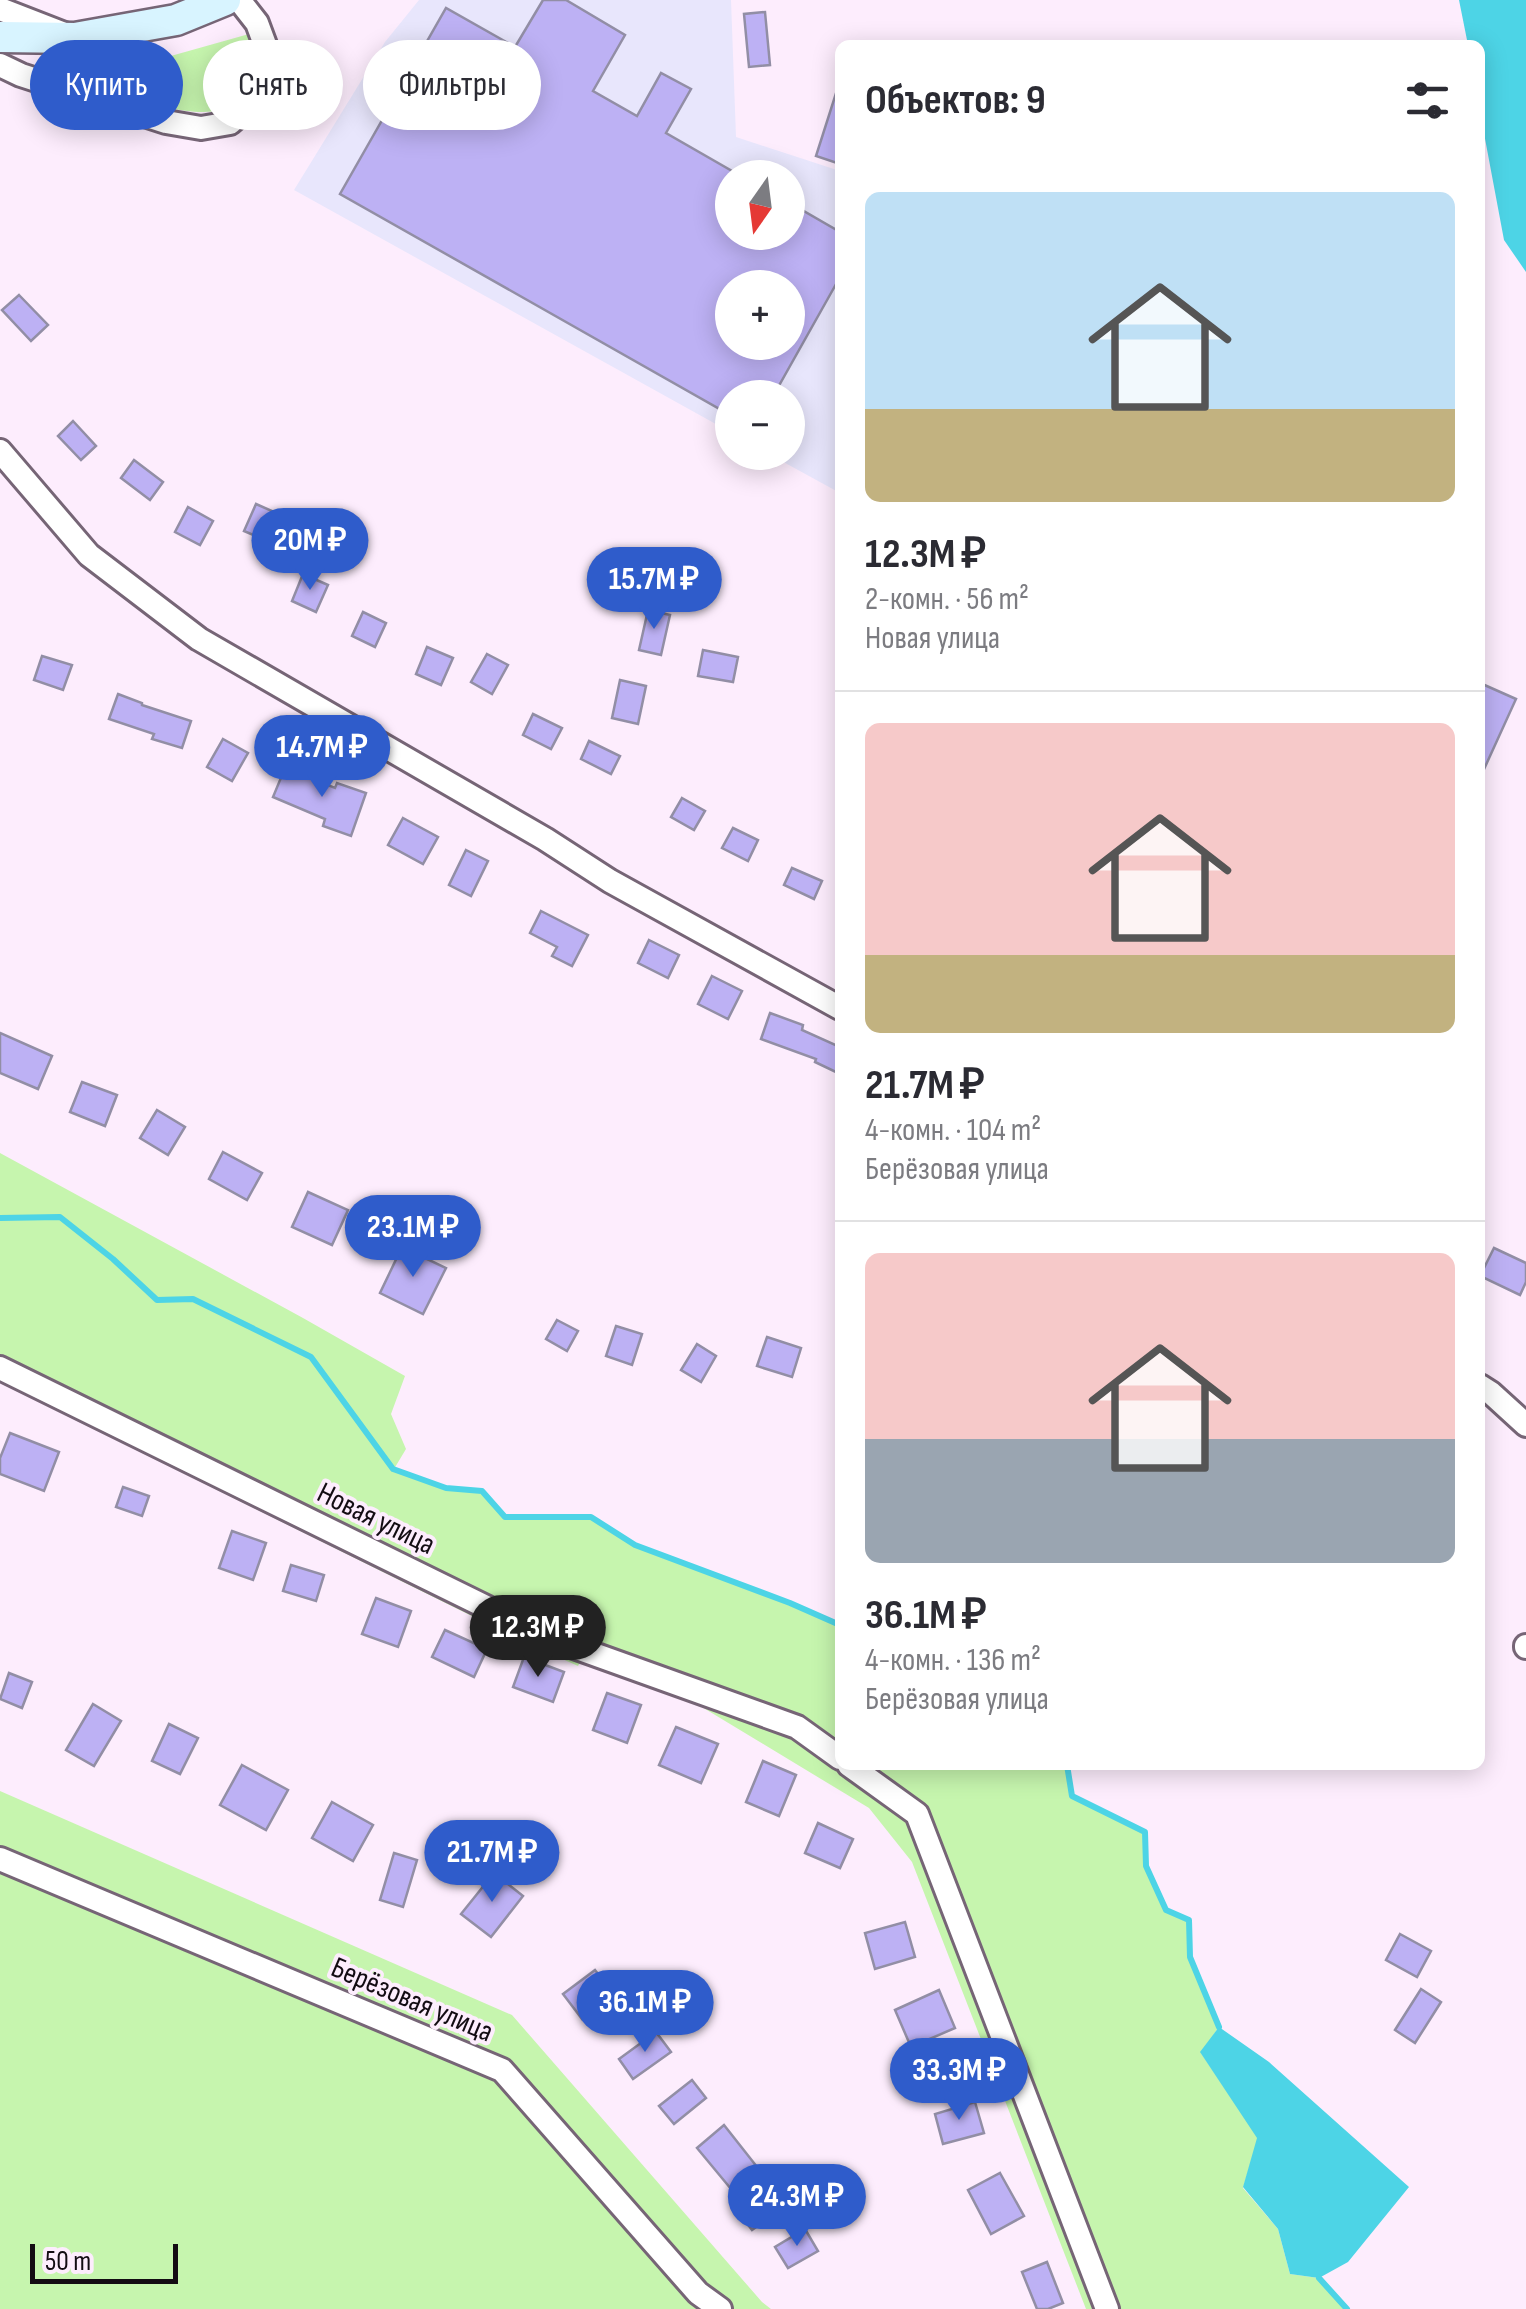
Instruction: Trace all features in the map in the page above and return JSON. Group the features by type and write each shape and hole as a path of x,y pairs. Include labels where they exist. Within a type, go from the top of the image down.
{"main road":[{"path":"0,37 74,38 176,20 224,0"}],"street":[{"path":"0,66 166,122 200,128 230,123 253,103 264,78 267,50 257,23 239,0"},
{"path":"0,9 74,38"},
{"path":"0,451 88,556 199,639 545,838 610,881 835,1005"},
{"name":"Новая улица","path":"0,1368 549,1638 797,1727 835,1754"},
{"path":"1485,1389 1526,1425"},
{"path":"856,1770 917,1814 1107,2309"},
{"name":"Берёзовая улица","path":"0,1859 502,2070 698,2293 720,2309"}],"shaded area":[{"path":"419,0 543,0 522,37 527,40 503,40 447,8 429,40 387,40"},
{"path":"566,0 731,0 736,137 835,169 835,229 805,212 805,160 715,160 541,61 541,48 598,82 625,35"},
{"path":"363,78 363,130 377,130 341,193 715,406 715,424 294,190 331,130 343,130 343,110"},
{"path":"835,286 835,490 798,470 805,470 805,380 782,380 793,360 805,360 805,339"}],"green space":[{"path":"249,34 251,40 228,40"},
{"path":"203,47 203,112 183,110 183,53"},
{"path":"0,1153 405,1376 391,1414 406,1449 394,1469 446,1488 482,1491 505,1517 591,1517 635,1545 835,1623 835,1770 1068,1770 1072,1796 1145,1832 1146,1866 1166,1910 1189,1920 1190,1957 1219,2027 1201,2053 1258,2138 1243,2188 1278,2229 1290,2274 1319,2278 1347,2309 1086,2309 912,1862 869,1808 677,1692 585,1652 578,1666 518,1639 0,1382"},
{"path":"0,1791 512,2015 771,2309 0,2309"}],"water":[{"path":"1459,0 1526,0 1526,272 1504,240 1485,139 1485,40 1467,40"},
{"path":"1219,2027 1269,2062 1409,2187 1348,2262 1319,2278 1290,2274 1278,2229 1243,2187 1257,2138 1200,2052"}],"building":[{"path":"543,0 566,0 625,35 593,91 637,116 661,73 691,89 666,133 715,161 715,250 805,250 805,212 835,229 835,286 805,339 805,270 715,270 715,360 793,360 782,380 715,380 715,406 340,194 376,130 541,130 541,40 519,40"},
{"path":"446,8 503,40 428,40"},
{"path":"765,12 770,65 749,67 744,14"},
{"path":"835,96 835,162 816,156"},
{"path":"19,295 48,325 31,341 2,310"},
{"path":"73,421 96,446 81,460 58,436"},
{"path":"134,460 163,482 150,500 121,478"},
{"path":"256,504 290,519 279,546 244,531"},
{"path":"188,507 213,521 200,545 175,532"},
{"path":"303,574 328,585 316,612 292,601"},
{"path":"648,610 670,615 661,655 639,650"},
{"path":"363,612 386,623 375,647 352,636"},
{"path":"427,647 453,658 441,685 416,674"},
{"path":"703,650 738,657 733,682 698,676"},
{"path":"487,654 508,665 492,694 471,682"},
{"path":"42,656 72,665 63,690 34,680"},
{"path":"620,680 646,686 638,724 612,718"},
{"path":"1485,685 1516,699 1485,767"},
{"path":"118,694 191,721 182,748 109,719"},
{"path":"533,714 562,728 551,749 523,735"},
{"path":"223,739 248,753 232,781 207,767"},
{"path":"589,741 620,756 611,774 581,759"},
{"path":"285,768 335,788 337,783 366,793 351,836 323,826 325,819 273,797"},
{"path":"682,798 705,811 694,830 671,817"},
{"path":"403,818 438,837 423,864 388,845"},
{"path":"733,828 758,840 748,861 722,848"},
{"path":"466,850 488,861 471,896 449,885"},
{"path":"792,868 822,881 814,899 784,885"},
{"path":"541,911 588,935 572,966 552,956 557,947 530,933"},
{"path":"649,940 679,955 668,978 638,963"},
{"path":"712,976 742,991 728,1019 698,1004"},
{"path":"770,1013 803,1025 802,1030 835,1045 835,1072 815,1062 816,1059 761,1039"},
{"path":"0,1033 52,1056 38,1089 0,1073"},
{"path":"82,1082 117,1095 105,1126 70,1112"},
{"path":"157,1110 185,1127 168,1155 140,1138"},
{"path":"223,1152 262,1173 247,1200 209,1179"},
{"path":"308,1192 348,1210 332,1245 292,1227"},
{"path":"402,1247 446,1268 423,1314 380,1293"},
{"path":"1494,1248 1526,1263 1526,1282 1520,1295 1485,1278 1485,1266"},
{"path":"557,1320 578,1331 567,1351 546,1339"},
{"path":"616,1326 642,1334 632,1365 606,1356"},
{"path":"767,1337 801,1348 792,1377 757,1366"},
{"path":"697,1344 716,1356 701,1382 681,1370"},
{"path":"10,1433 59,1452 44,1491 0,1474 0,1458"},
{"path":"123,1487 149,1496 142,1516 116,1507"},
{"path":"232,1531 266,1543 253,1580 219,1568"},
{"path":"291,1565 324,1575 316,1601 283,1591"},
{"path":"376,1598 411,1611 398,1647 362,1634"},
{"path":"445,1630 487,1649 474,1677 432,1657"},
{"path":"524,1657 564,1672 553,1702 513,1687"},
{"path":"9,1673 32,1682 22,1708 0,1699"},
{"path":"607,1693 641,1705 627,1743 593,1730"},
{"path":"93,1704 121,1721 94,1766 66,1750"},
{"path":"169,1724 198,1738 180,1774 152,1761"},
{"path":"676,1727 718,1744 701,1783 659,1765"},
{"path":"763,1761 796,1775 779,1816 746,1802"},
{"path":"242,1765 288,1790 266,1830 220,1805"},
{"path":"332,1802 373,1825 353,1861 312,1838"},
{"path":"818,1823 853,1839 840,1868 805,1853"},
{"path":"394,1853 417,1860 403,1907 380,1900"},
{"path":"494,1873 523,1896 491,1937 461,1914"},
{"path":"905,1922 915,1957 875,1969 865,1933"},
{"path":"1400,1934 1431,1951 1417,1977 1386,1960"},
{"path":"595,1970 614,1994 582,2019 563,1994"},
{"path":"1421,1989 1441,2002 1415,2043 1395,2030"},
{"path":"939,1990 955,2028 911,2047 895,2010"},
{"path":"656,2032 671,2052 633,2079 619,2059"},
{"path":"692,2080 706,2098 674,2124 659,2106"},
{"path":"975,2102 984,2133 943,2144 935,2114"},
{"path":"724,2125 787,2205 752,2230 734,2206 741,2201 697,2148"},
{"path":"1000,2173 1024,2216 991,2234 968,2190"},
{"path":"805,2229 818,2251 788,2268 775,2247"},
{"path":"1047,2262 1063,2303 1037,2309 1022,2272"}],"waterway":[{"path":"0,1218 60,1217 157,1300 193,1299 311,1357 393,1469 446,1488 482,1491 505,1517 591,1517 635,1545 835,1623"},
{"path":"1068,1770 1072,1796 1145,1832 1146,1866 1166,1910 1189,1920 1190,1957 1219,2027"},
{"path":"1319,2278 1347,2309"}]}
